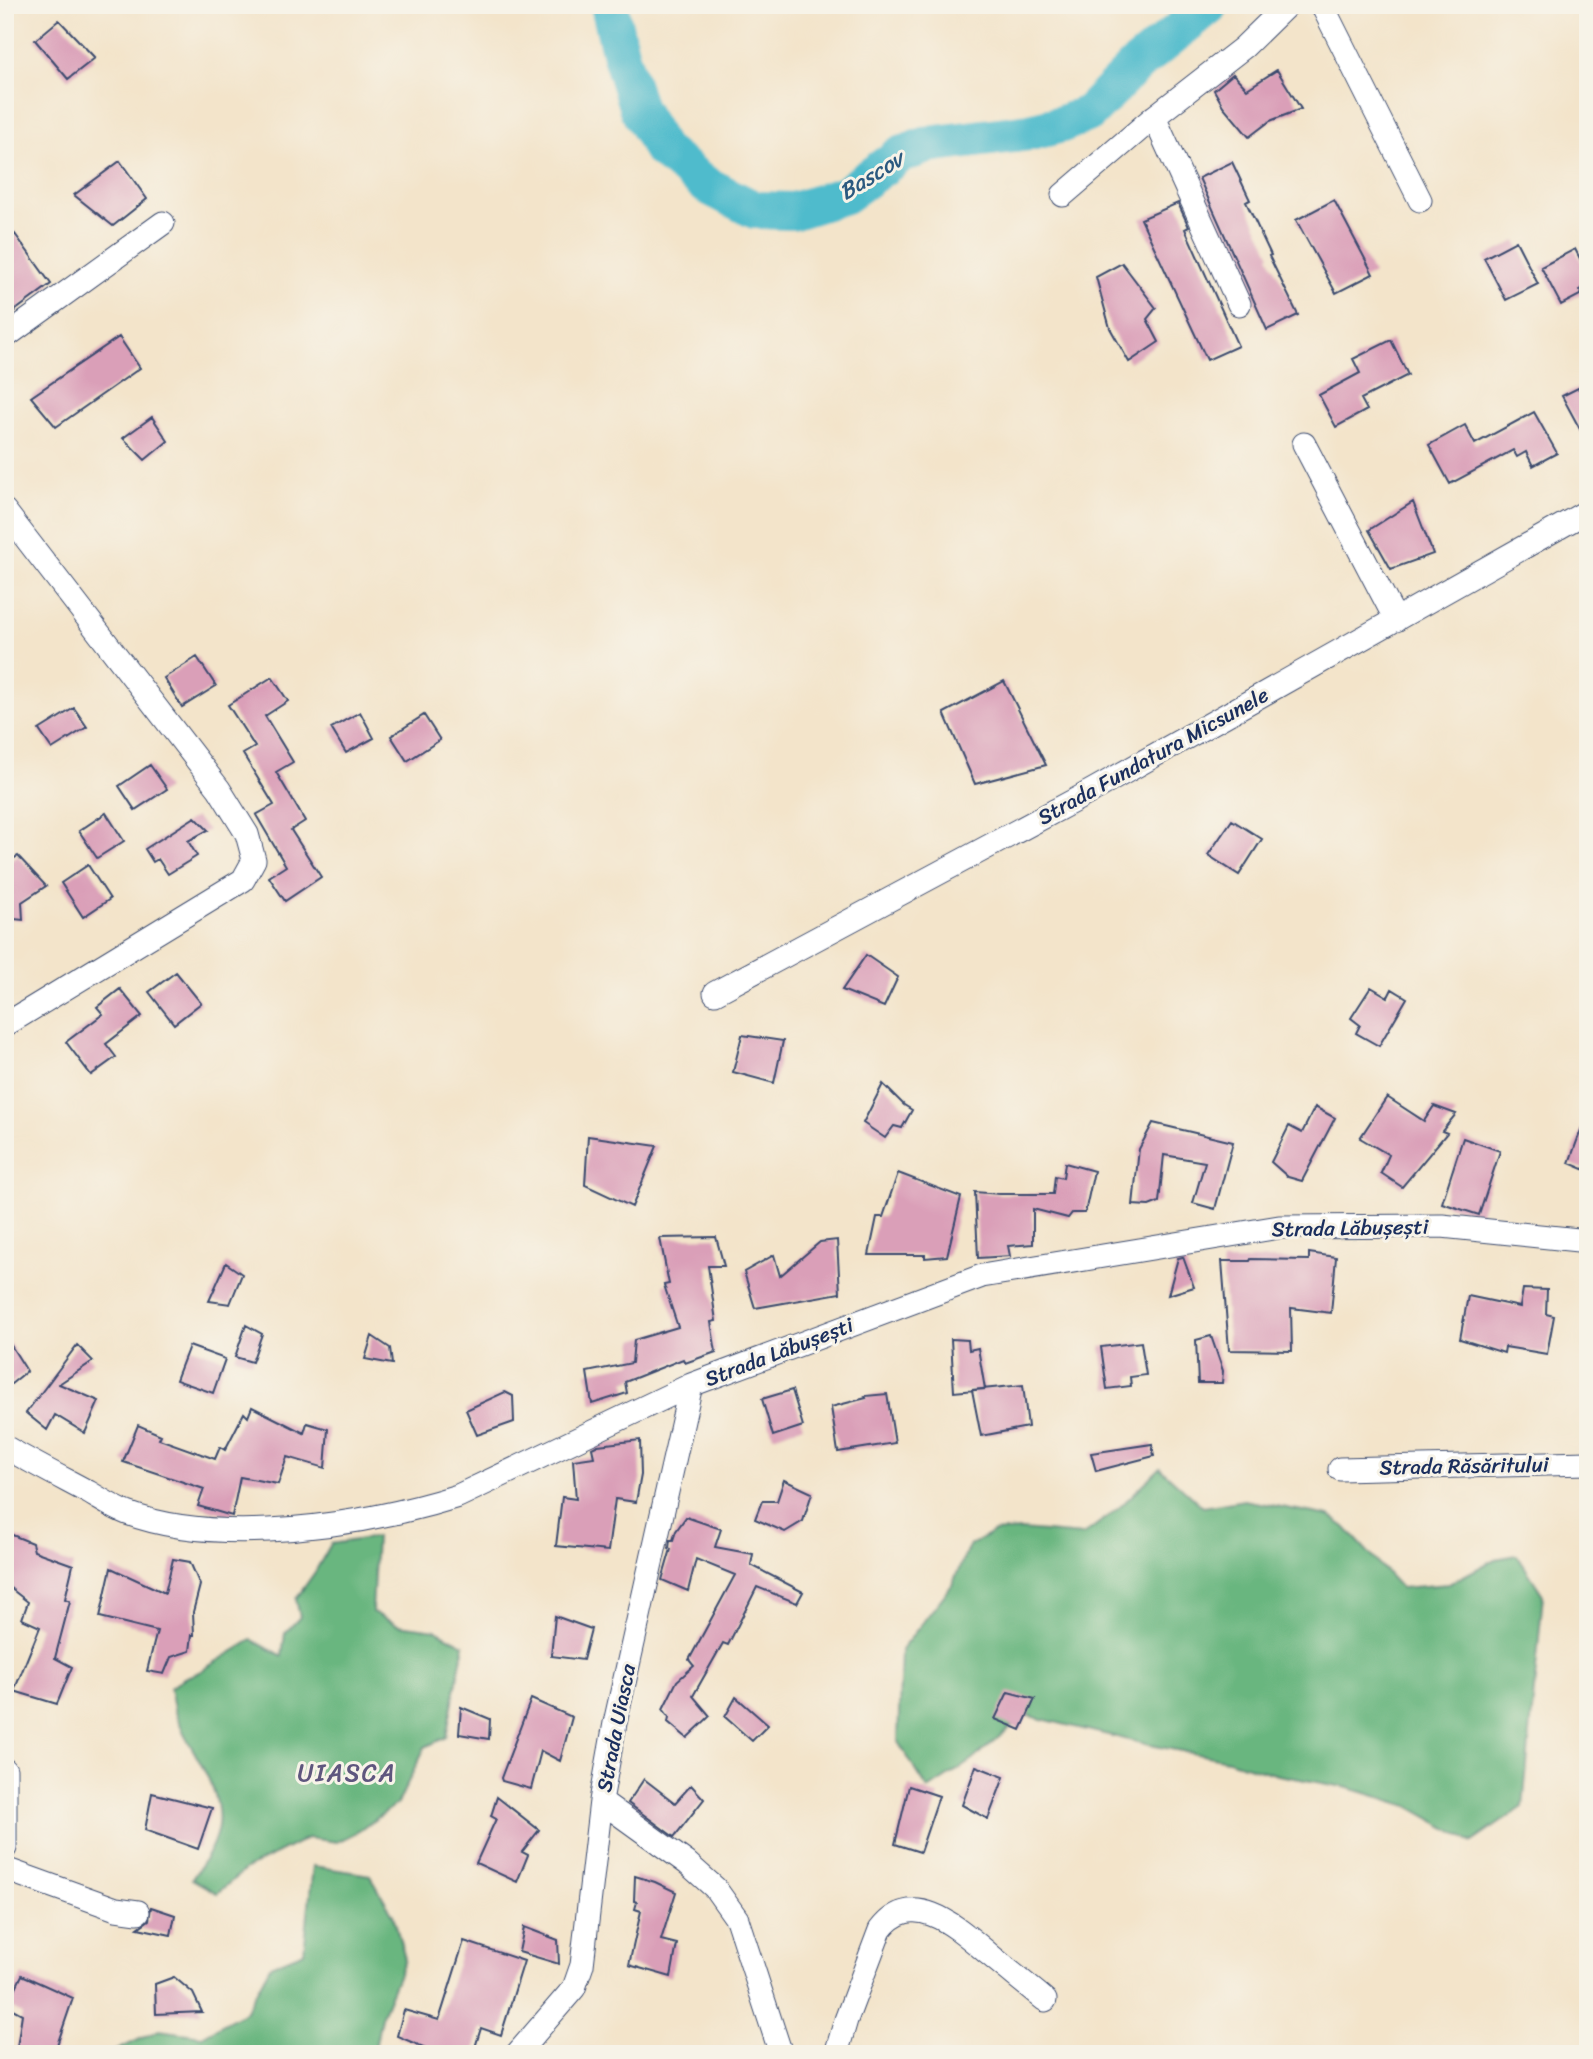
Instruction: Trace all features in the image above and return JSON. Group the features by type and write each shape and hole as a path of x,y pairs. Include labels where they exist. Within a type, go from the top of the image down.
{"street":[{"path":"1063,195 1154,117 1244,47 1287,5"},
{"path":"1322,5 1420,200"},
{"path":"1154,117 1239,304"},
{"path":"5,337 163,223"},
{"path":"1304,444 1396,620"},
{"path":"5,511 219,789 247,834 254,860 243,880 5,1025"},
{"name":"Strada Fundatura Micsunele","path":"715,993 1079,798 1588,511"},
{"name":"Strada Lăbușești","path":"5,1447 127,1513 171,1524 238,1531 326,1524 418,1509 458,1496 691,1385 982,1276 1279,1227 1442,1226 1588,1241"},
{"name":"Strada Uiasca","path":"517,2054 574,1988 582,1965 601,1801 615,1723 691,1385"},
{"name":"Strada Răsăritului","path":"1340,1469 1588,1463"},
{"path":"5,1770 5,1848"},
{"path":"601,1801 687,1863 715,1888 730,1909 737,1919 781,2054"},
{"path":"5,1869 116,1909 138,1912"},
{"path":"836,2054 880,1930 889,1918 905,1911 937,1916 953,1925 1045,2000"}],"green space":[{"path":"1160,1468 1203,1507 1244,1500 1329,1516 1345,1527 1401,1588 1449,1584 1495,1559 1517,1555 1543,1595 1523,1807 1472,1842 1408,1806 1349,1788 1278,1775 1228,1760 1150,1745 1025,1715 971,1761 928,1789 898,1742 901,1650 952,1585 969,1546 994,1532 1021,1530 1083,1535 1119,1508"},
{"path":"376,1537 372,1612 398,1625 436,1630 464,1645 446,1737 425,1747 398,1803 359,1831 337,1842 307,1838 246,1869 217,1893 192,1879 213,1844 219,1816 212,1786 175,1712 170,1688 252,1640 282,1656 285,1633 300,1617 296,1599 331,1544"},
{"path":"313,1866 370,1875 393,1915 405,1959 381,2017 374,2054 109,2054 159,2030 202,2036 245,2012 270,1966 304,1952"}],"building":[{"path":"59,20 95,58 68,79 35,40"},
{"path":"1277,70 1301,109 1270,121 1249,137 1223,106 1214,90 1233,74 1247,89"},
{"path":"120,161 147,199 113,226 74,195"},
{"path":"1232,162 1250,200 1246,202 1271,255 1269,256 1298,315 1267,330 1199,178"},
{"path":"1334,200 1373,274 1336,293 1296,220"},
{"path":"1178,203 1189,227 1185,229 1238,346 1207,360 1141,219"},
{"path":"15,234 51,284 5,318 5,244"},
{"path":"1516,241 1538,284 1506,300 1484,258"},
{"path":"1575,249 1588,274 1588,285 1579,290 1582,294 1561,305 1541,267"},
{"path":"1122,263 1156,308 1147,319 1159,342 1129,362 1110,328 1096,277"},
{"path":"119,337 140,368 56,427 31,397"},
{"path":"1391,340 1408,375 1361,399 1367,410 1336,427 1319,395 1360,373 1353,359"},
{"path":"1588,383 1588,444 1562,396"},
{"path":"1534,412 1557,453 1533,466 1526,452 1517,457 1513,450 1450,484 1429,445 1465,425 1475,444"},
{"path":"152,417 168,441 145,460 123,438"},
{"path":"1413,502 1433,554 1391,569 1369,530"},
{"path":"197,657 216,686 182,707 164,678"},
{"path":"272,677 288,701 265,716 293,762 276,772 305,821 291,830 321,877 285,901 269,877 286,866 256,815 274,805 243,754 255,747 228,705"},
{"path":"1004,681 1046,765 975,784 944,713"},
{"path":"74,708 87,727 52,749 39,730"},
{"path":"360,712 374,738 346,753 331,728"},
{"path":"424,715 440,740 407,761 391,736"},
{"path":"150,765 167,789 135,810 119,786"},
{"path":"106,813 124,841 97,858 79,831"},
{"path":"195,817 208,830 188,841 197,856 168,874 158,859 153,862 145,849"},
{"path":"1232,820 1262,839 1239,875 1208,855"},
{"path":"18,856 46,886 22,902 23,920 5,918 5,863"},
{"path":"88,865 110,899 83,917 61,883"},
{"path":"866,955 898,977 884,1007 842,990"},
{"path":"176,972 201,1003 174,1024 149,992"},
{"path":"1371,987 1388,997 1392,989 1407,998 1379,1046 1356,1033 1360,1025 1351,1018"},
{"path":"120,989 142,1016 106,1044 116,1057 91,1075 66,1042 103,1014 97,1007"},
{"path":"742,1035 783,1041 774,1083 733,1072"},
{"path":"883,1084 912,1110 902,1128 894,1126 885,1138 863,1123"},
{"path":"1387,1097 1424,1121 1434,1106 1456,1114 1442,1131 1447,1133 1402,1187 1381,1173 1389,1155 1360,1138"},
{"path":"1315,1107 1335,1118 1302,1181 1288,1177 1271,1162 1289,1126 1302,1133"},
{"path":"1585,1119 1588,1119 1588,1171 1569,1163"},
{"path":"1153,1123 1233,1142 1215,1209 1193,1203 1205,1162 1164,1155 1159,1202 1149,1206 1133,1205 1139,1149"},
{"path":"588,1136 657,1146 632,1207 585,1185"},
{"path":"1463,1138 1500,1151 1479,1215 1442,1203"},
{"path":"1065,1163 1094,1171 1085,1213 1072,1213 1068,1218 1033,1209 1033,1244 1008,1246 1010,1256 978,1258 975,1192 1053,1194 1055,1176 1063,1178"},
{"path":"898,1173 961,1197 947,1256 925,1258 925,1255 869,1255 877,1217 883,1217"},
{"path":"716,1237 724,1266 708,1266 716,1321 711,1322 716,1352 685,1363 683,1359 625,1382 627,1393 592,1404 587,1372 632,1363 634,1340 678,1327 664,1285 669,1284 660,1238"},
{"path":"837,1240 840,1293 755,1308 744,1272 774,1255 780,1276 820,1242"},
{"path":"1309,1253 1336,1257 1331,1313 1291,1308 1292,1351 1229,1350 1222,1261 1309,1260"},
{"path":"1183,1257 1194,1287 1168,1295 1178,1258"},
{"path":"226,1263 242,1274 230,1304 209,1301"},
{"path":"1523,1289 1547,1290 1546,1314 1554,1316 1547,1354 1505,1347 1504,1353 1460,1339 1468,1296 1520,1307"},
{"path":"246,1325 262,1334 252,1362 235,1357"},
{"path":"5,1336 27,1371 5,1389"},
{"path":"372,1336 390,1348 392,1364 365,1359"},
{"path":"1211,1336 1223,1371 1222,1383 1198,1383 1196,1340"},
{"path":"951,1339 968,1340 969,1350 978,1348 985,1389 954,1392"},
{"path":"1141,1342 1146,1375 1130,1377 1131,1386 1107,1389 1101,1347"},
{"path":"77,1345 93,1361 59,1384 99,1401 85,1433 55,1415 47,1430 26,1413"},
{"path":"189,1346 225,1359 213,1393 176,1380"},
{"path":"1023,1385 1028,1427 981,1436 972,1390"},
{"path":"792,1390 803,1426 773,1436 762,1399"},
{"path":"505,1392 513,1396 514,1422 477,1435 466,1410"},
{"path":"887,1394 895,1443 838,1452 831,1407 866,1398 865,1396"},
{"path":"252,1407 304,1433 307,1423 328,1429 325,1468 287,1457 278,1484 240,1477 232,1516 198,1506 204,1489 123,1462 138,1425 161,1435 159,1439 215,1459 220,1447 225,1450 244,1413 248,1417"},
{"path":"640,1440 641,1475 636,1502 615,1499 608,1551 556,1546 562,1497 576,1499 573,1460 594,1457 592,1448 598,1445"},
{"path":"1152,1444 1154,1456 1096,1471 1091,1453"},
{"path":"784,1480 812,1493 803,1521 785,1532 755,1519 762,1501 777,1501"},
{"path":"686,1517 721,1529 715,1547 753,1554 751,1565 803,1592 797,1603 757,1587 728,1645 723,1643 693,1696 710,1716 687,1738 668,1722 669,1717 663,1709 677,1681 694,1666 689,1660 735,1575 696,1559 688,1591 662,1580 671,1549 670,1540 673,1540"},
{"path":"5,1532 32,1543 34,1551 73,1565 65,1599 70,1601 55,1658 72,1667 57,1704 14,1691 40,1627 22,1619 28,1602 5,1584"},
{"path":"173,1559 190,1562 200,1585 193,1612 194,1635 190,1651 171,1657 164,1674 147,1671 157,1631 100,1617 111,1568 165,1593"},
{"path":"555,1616 591,1629 583,1660 551,1656"},
{"path":"1008,1692 1035,1699 1021,1730 995,1719"},
{"path":"736,1697 768,1725 752,1741 725,1717"},
{"path":"531,1699 572,1717 560,1761 541,1751 531,1789 502,1781 501,1778"},
{"path":"461,1707 490,1719 489,1739 459,1734"},
{"path":"976,1766 1004,1777 988,1819 962,1805"},
{"path":"644,1779 675,1803 691,1785 704,1799 674,1837 628,1803"},
{"path":"909,1786 939,1796 920,1852 895,1844"},
{"path":"152,1793 212,1808 198,1849 145,1830"},
{"path":"497,1797 539,1830 522,1852 528,1855 517,1882 476,1863 496,1819 491,1816"},
{"path":"635,1876 676,1892 661,1940 677,1944 671,1977 629,1965 641,1911 635,1909"},
{"path":"151,1907 175,1915 171,1935 138,1928 149,1920"},
{"path":"524,1927 558,1940 559,1964 519,1952"},
{"path":"464,1941 524,1961 501,2035 481,2028 473,2054 440,2054 397,2036 404,2010 439,2020"},
{"path":"22,1975 73,1998 54,2054 16,2054 22,2014 7,2006"},
{"path":"174,1977 193,1993 202,2012 156,2014 155,1984"}],"waterway":[{"name":"Bascov","path":"609,5 621,56 638,109 662,150 706,185 755,210 794,211 845,195 901,154 928,145 1030,132 1062,124 1089,113 1133,68 1210,5"}],"district":[{"name":"UIASCA","path":"347,1773"}]}
